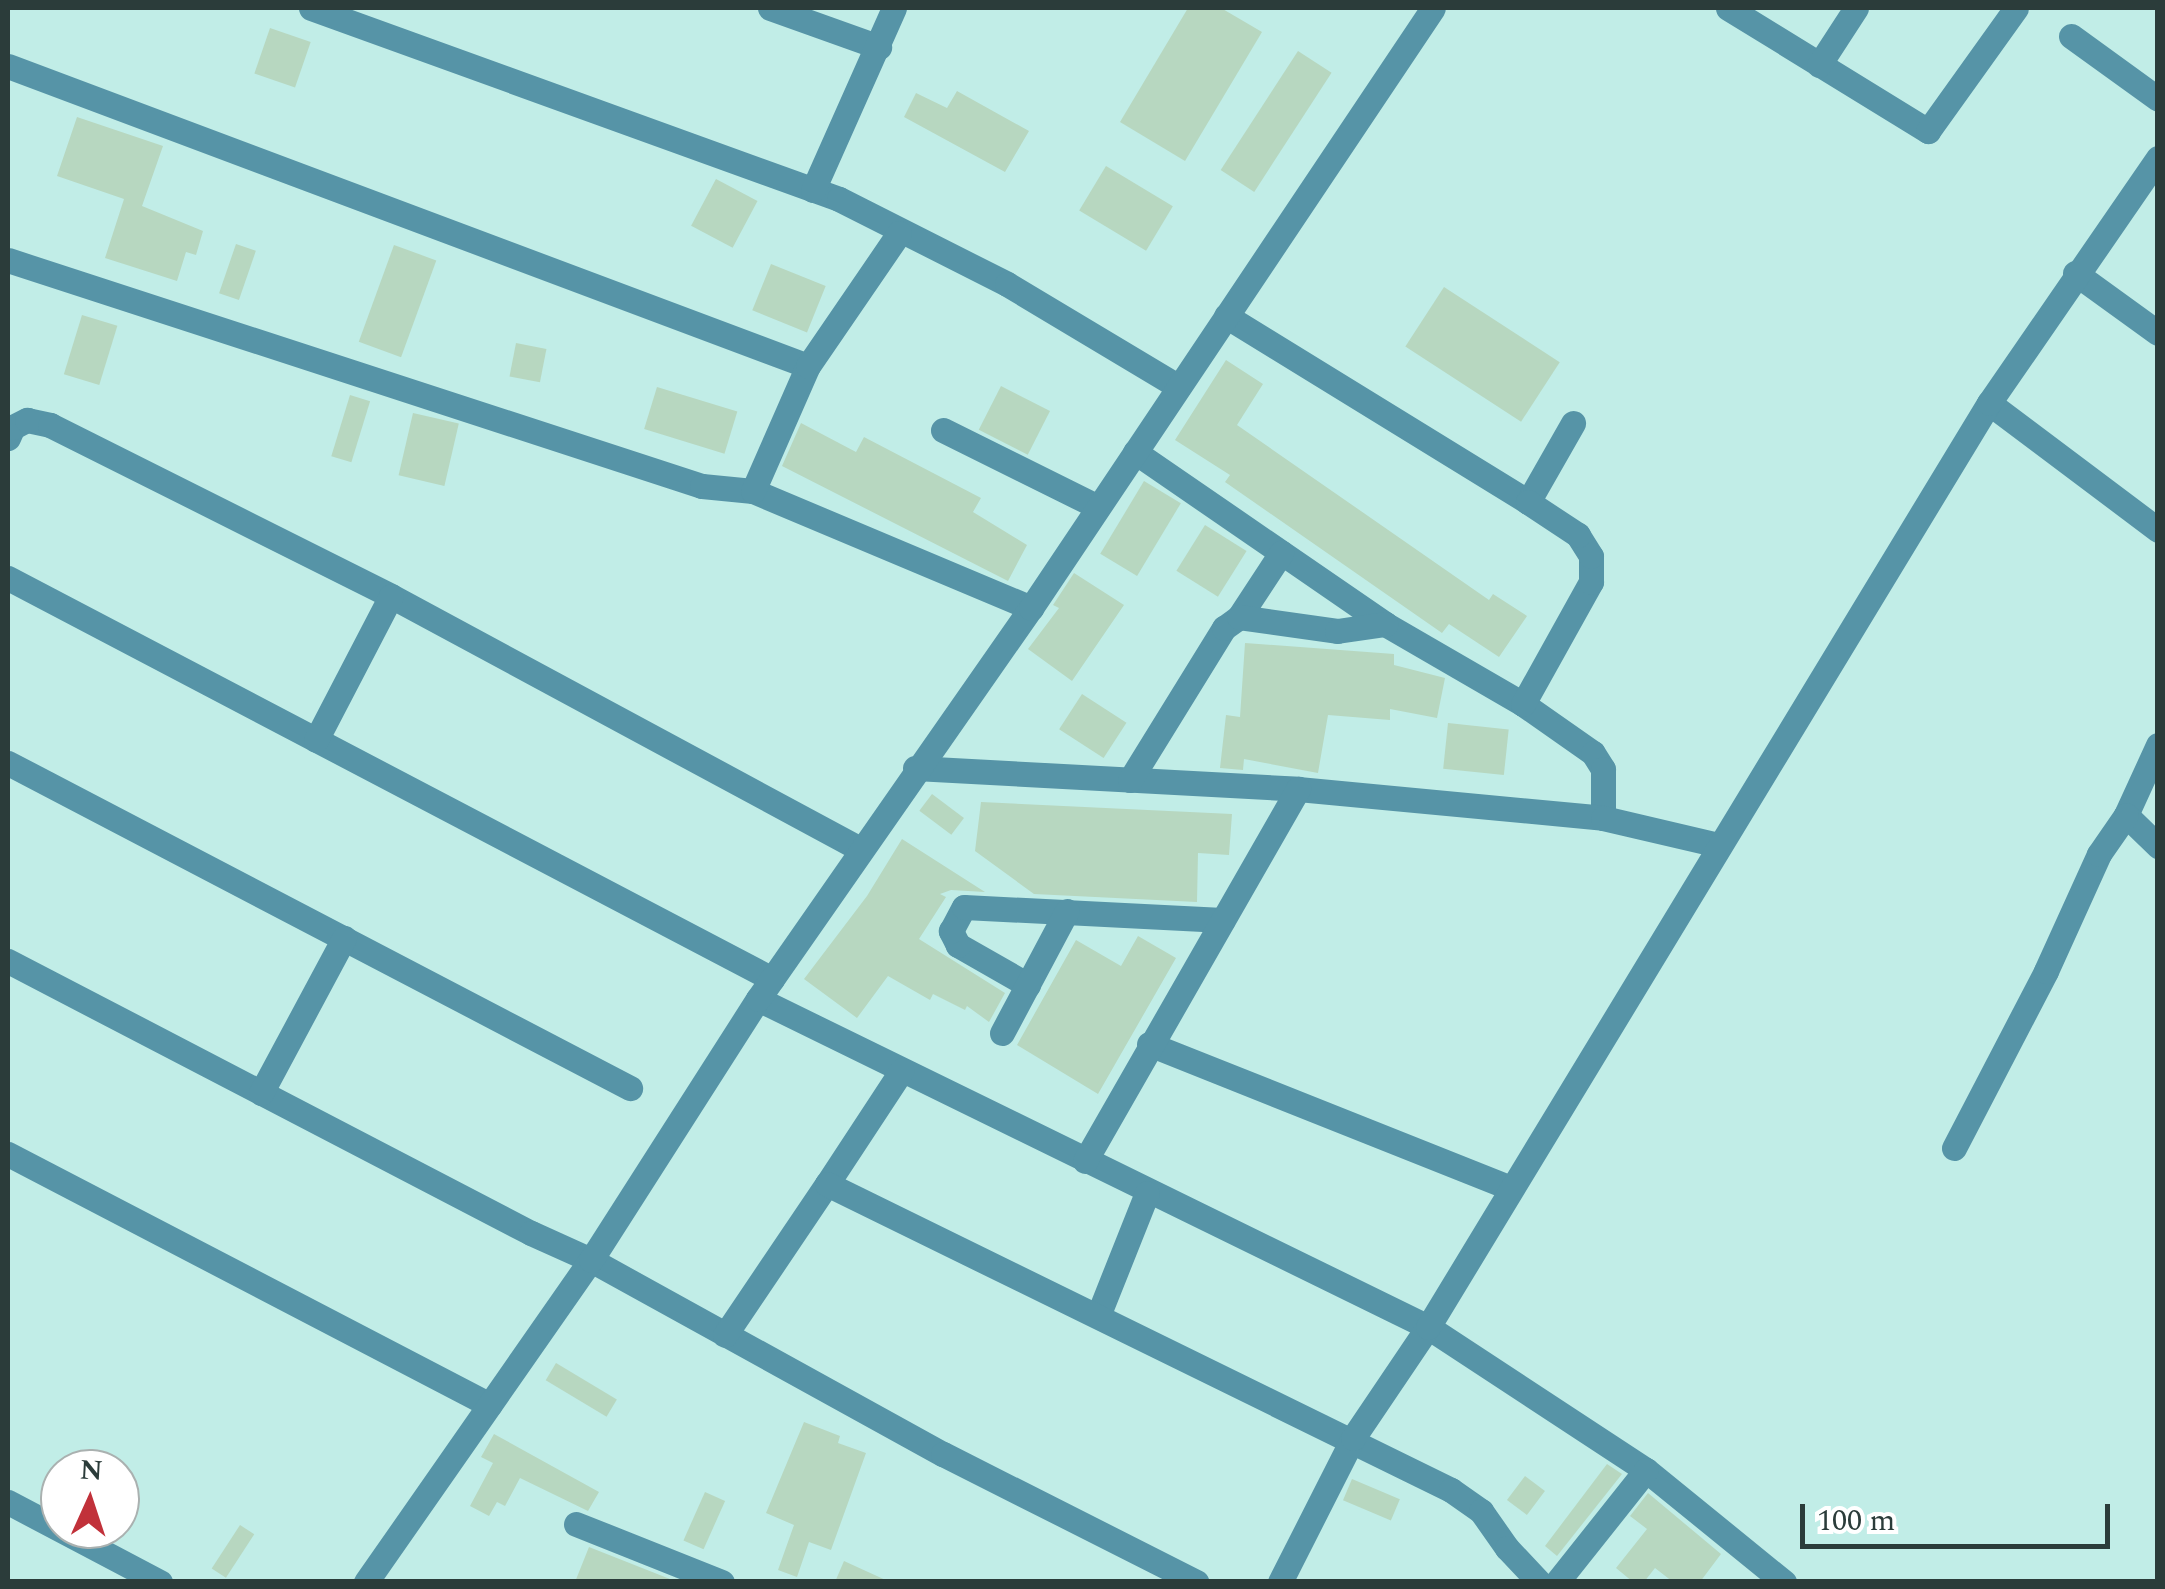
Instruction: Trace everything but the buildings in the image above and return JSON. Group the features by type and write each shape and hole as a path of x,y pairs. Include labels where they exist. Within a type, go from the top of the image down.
{"street":[{"path":"311,8 813,190 1007,284 1179,386"},
{"path":"770,8 879,47"},
{"path":"813,190 894,8"},
{"path":"366,1582 591,1260 765,989 915,768 1031,608 1433,8"},
{"path":"1728,8 1928,132 2016,8"},
{"path":"1819,65 1856,8"},
{"path":"2071,36 2158,99"},
{"path":"8,66 808,366"},
{"path":"1280,1582 1353,1438 1428,1326 1989,403 2075,273 2158,158"},
{"path":"753,491 808,366 899,233"},
{"path":"8,260 702,486 753,491 1031,608"},
{"path":"2075,273 2158,333"},
{"path":"1226,316 1578,534 1591,556 1591,582 1523,704"},
{"path":"1989,403 2158,530"},
{"path":"8,438 13,427 27,420 50,425 391,596 860,849"},
{"path":"1528,502 1572,423"},
{"path":"943,430 1098,507"},
{"path":"1135,452 1385,624 1523,704 1593,753 1602,769 1604,818"},
{"path":"1130,780 1224,628 1239,617 1281,553"},
{"path":"8,578 316,740 765,989 902,1070 1147,1193 1428,1326 1646,1470 1784,1582"},
{"path":"316,740 391,596"},
{"path":"1239,617 1337,631 1385,624"},
{"path":"1954,1148 2046,971 2099,854 2126,815 2158,745"},
{"path":"8,764 630,1088"},
{"path":"915,768 1298,789 1604,818 1718,846"},
{"path":"1085,1161 1298,789"},
{"path":"2126,815 2158,846"},
{"path":"1028,984 958,945 951,930 955,916 964,907 1223,920"},
{"path":"1002,1033 1067,911"},
{"path":"260,1092 344,938"},
{"path":"8,961 531,1233 591,1260 943,1454 1196,1582"},
{"path":"1150,1044 1510,1188"},
{"path":"725,1335 902,1070"},
{"path":"8,1154 490,1405"},
{"path":"827,1184 1353,1438 1451,1490 1481,1511 1506,1548 1539,1582"},
{"path":"1098,1316 1147,1193"},
{"path":"1557,1582 1646,1470"},
{"path":"8,1502 160,1582"},
{"path":"576,1524 722,1582"}]}
